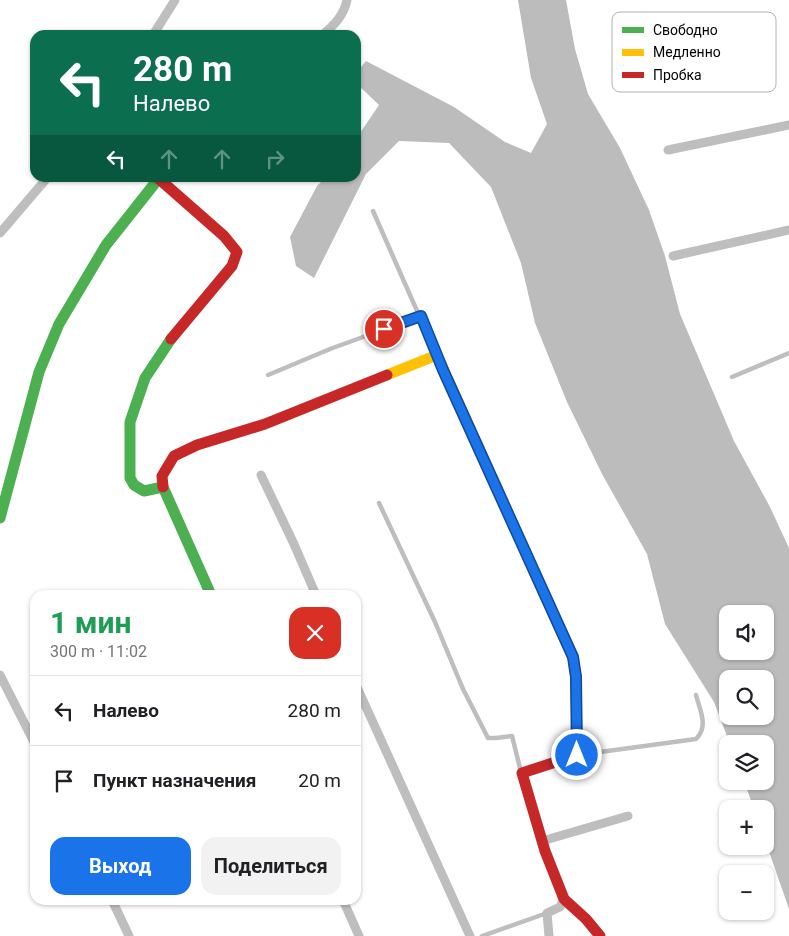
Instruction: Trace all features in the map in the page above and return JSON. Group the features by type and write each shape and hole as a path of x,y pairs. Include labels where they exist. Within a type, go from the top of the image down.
{"street":[{"path":"156,30 175,0"},
{"path":"329,30 345,9 347,0"},
{"path":"668,150 789,125"},
{"path":"0,233 45,182"},
{"path":"0,518 2,499 39,372 59,324 106,245 156,182"},
{"path":"163,182 224,236 237,252 232,266 162,350 145,378 130,422 130,478 134,485 144,491 163,487"},
{"path":"673,256 789,230"},
{"path":"209,590 163,487 162,476 166,465 174,456 197,445 265,424 437,355 573,657 576,677 577,755 522,773 542,841 564,899 586,919 600,936"},
{"path":"261,475 314,590"},
{"path":"0,675 30,734"},
{"path":"361,696 470,936"},
{"path":"542,841 628,816"},
{"path":"549,936 547,913 560,907 564,899"},
{"path":"114,905 129,936"},
{"path":"344,905 358,936"}],"lane":[{"path":"373,211 437,355"},
{"path":"268,376 330,349 421,316"},
{"path":"732,376 789,354"},
{"path":"379,503 435,622 463,689 488,738 512,736 522,773"},
{"path":"577,755 696,739 702,732 703,723 696,695"},
{"path":"482,936 547,913"}],"shaded area":[{"path":"518,0 566,0 575,49 588,94 620,148 649,210 665,256 680,314 734,441 770,507 789,548 789,909 770,855 774,855 774,800 751,800 747,790 774,790 774,735 727,735 723,725 774,725 774,670 719,670 719,715 714,702 665,624 647,554 602,474 567,402 535,323 521,263 491,187 449,143 399,141 366,174 314,278 296,266 290,237 317,186 321,182 361,182 361,132 379,105 361,88 361,67 366,61 454,107 505,142 531,153 547,124 531,78"}],"traffic: fast":[{"path":"0,518 39,372 59,324 106,245 156,182"},
{"path":"171,339 145,378 130,422 130,478 134,485 144,491 163,487 209,590"}],"traffic: slow":[{"path":"387,375 437,355 543,591"}],"traffic: jam":[{"path":"163,182 224,236 237,252 232,266 171,339"},
{"path":"163,487 162,476 174,456 197,445 265,424 387,375"},
{"path":"543,591 573,657 576,677 577,755 522,773 545,851 564,899 586,919 600,936"}],"route":[{"path":"384,329 421,316 443,370 573,657 576,677 577,755"}]}
